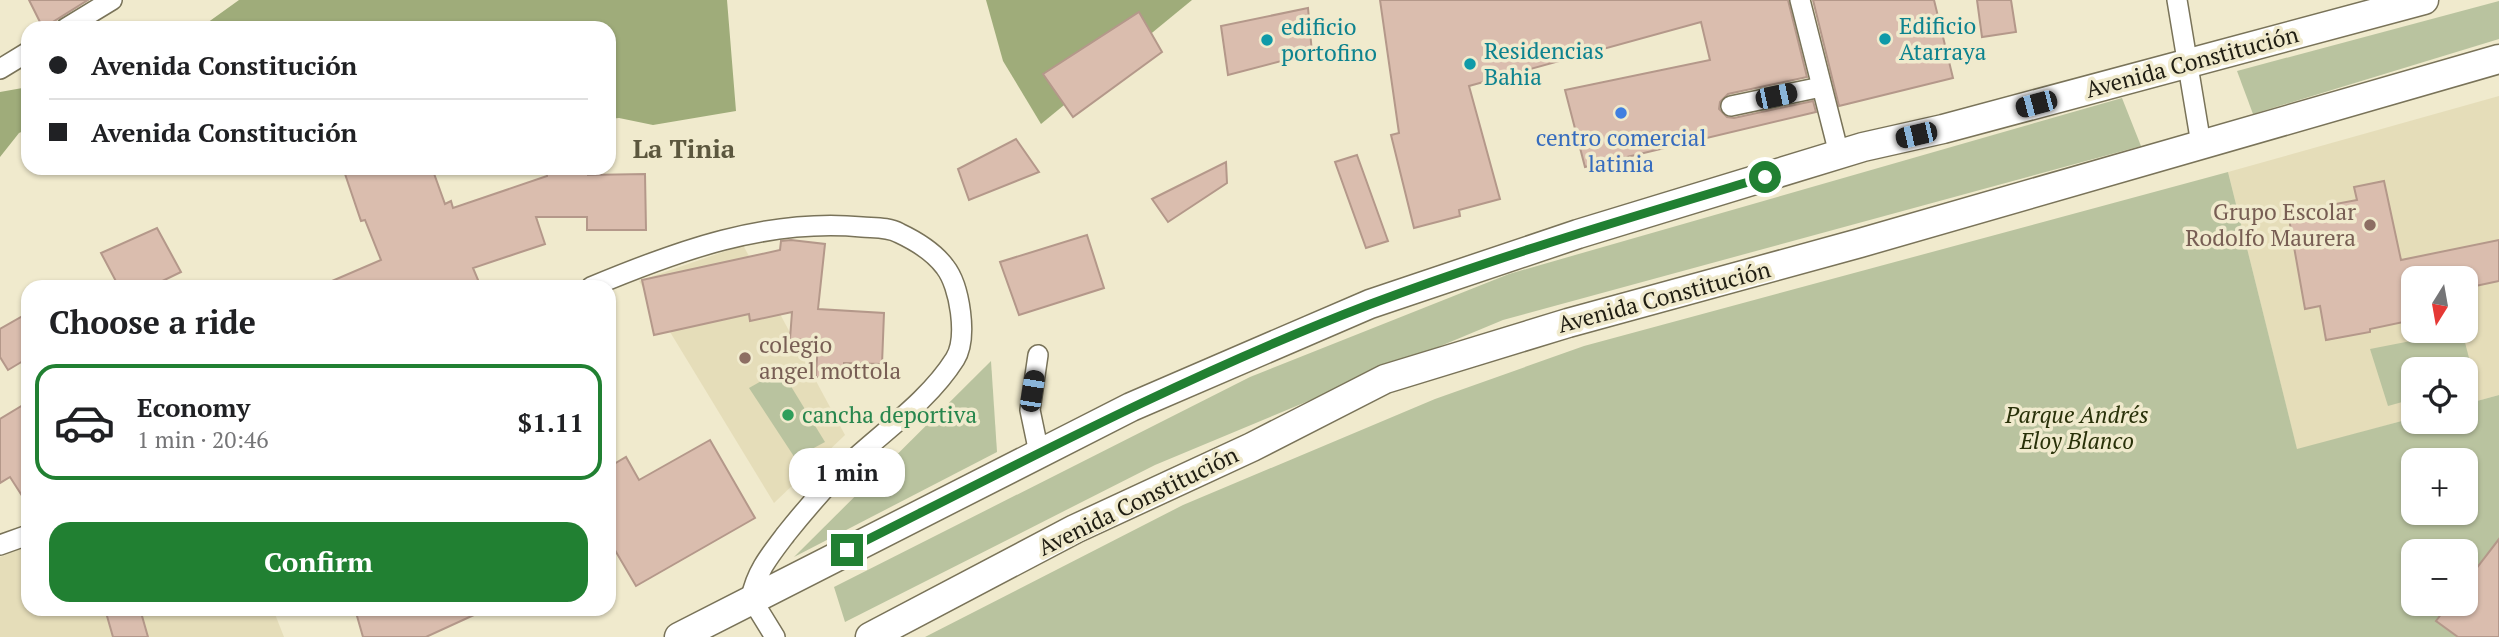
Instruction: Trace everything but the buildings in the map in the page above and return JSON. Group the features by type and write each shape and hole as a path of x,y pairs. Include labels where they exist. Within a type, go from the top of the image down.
{"main road":[{"name":"Avenida Constitución","path":"679,637 1130,407 1370,304 1578,234 1839,154 2424,0"},
{"name":"Avenida Constitución","path":"870,637 1075,529 1252,447 1385,379 1568,323 1860,243 2499,59"}],"street":[{"path":"78,21 112,0"},
{"path":"1800,0 1839,154"},
{"path":"2177,0 2201,145"},
{"path":"0,69 21,56"},
{"path":"1731,106 1821,87"},
{"path":"608,280 665,256 712,242 793,226 848,226 895,230 923,246 946,268 960,307 962,330 957,356 930,391 838,474 759,569 751,598 775,637"},
{"path":"1038,355 1030,410 1039,453"},
{"path":"0,545 21,538"}],"shaded area":[{"name":"Grupo Escolar Rodolfo Maurera","path":"2499,96 2499,395 2478,401 2478,357 2401,357 2401,421 2297,450 2228,172"},
{"name":"colegio angel mottola","path":"743,245 845,435 774,503 639,281"},
{"path":"21,549 21,616 276,616 284,637 0,637 0,557"}],"green space":[{"path":"239,0 727,0 736,111 653,125 616,118 616,21 210,21"},
{"path":"986,0 1192,0 1041,124 1003,61"},
{"path":"2499,1 2499,39 2253,114 2237,71"},
{"path":"21,88 21,132 0,157 0,92"},
{"path":"2122,98 2141,146 1503,320 1155,465 845,622 834,587 1250,377 1509,274"},
{"name":"Parque Andrés Eloy Blanco","path":"2228,172 2297,449 2401,421 2401,434 2478,434 2478,401 2499,395 2499,637 925,637 1183,505 1435,399 1584,346"},
{"path":"2401,343 2465,343 2469,357 2401,357 2401,402 2388,406 2370,349"},
{"path":"991,361 997,452 794,557"},
{"name":"cancha deportiva","path":"781,370 825,442 795,458 749,388"}],"place":[{"name":"Edificio Atarraya","path":"1885,39"},
{"name":"edificio portofino","path":"1267,40"},
{"name":"Residencias Bahia","path":"1470,64"},
{"name":"centro comercial latinia","path":"1621,113"},
{"name":"Grupo Escolar Rodolfo Maurera","path":"2370,225"},
{"name":"colegio angel mottola","path":"745,358"},
{"name":"cancha deportiva","path":"788,415"}],"district":[{"name":"La Tinia","path":"684,149"}],"route":[{"path":"847,550 1130,407 1370,304 1578,234 1765,177"}]}
